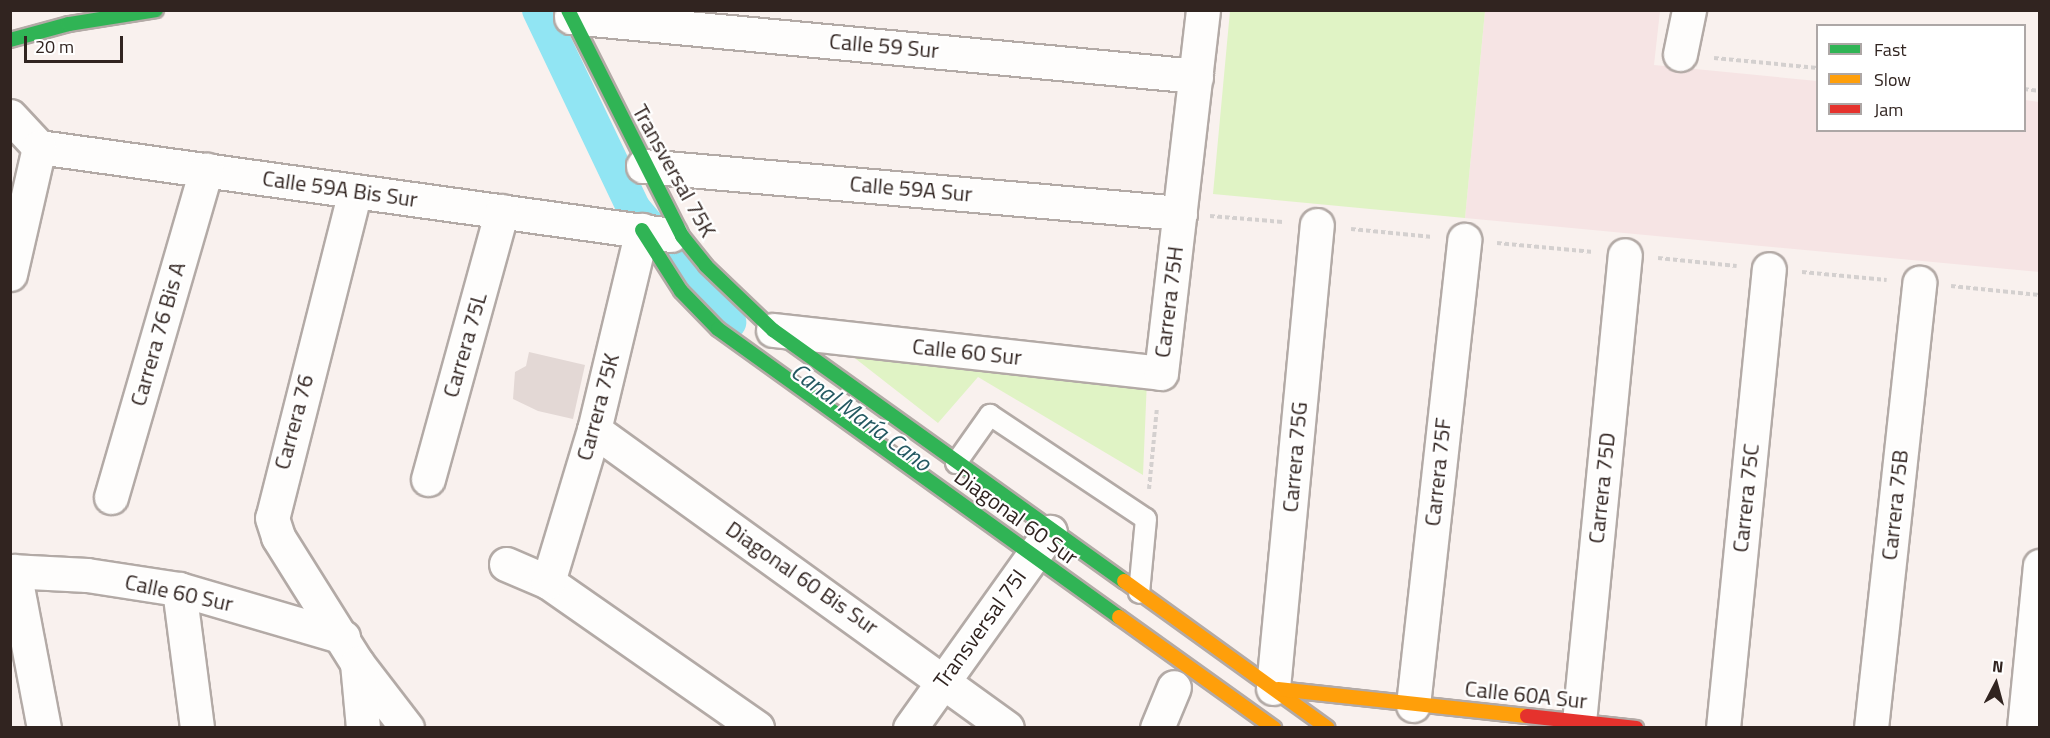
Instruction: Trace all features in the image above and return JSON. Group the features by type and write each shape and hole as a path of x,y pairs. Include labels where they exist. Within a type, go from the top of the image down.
{"street":[{"path":"10,40 69,24 156,10"},
{"name":"Carrera 75H","path":"1161,373 1203,10"},
{"path":"1680,54 1689,10"},
{"name":"Calle 59 Sur","path":"570,14 1196,76"},
{"name":"Transversal 75K","path":"570,14 643,166 682,236 706,266 773,330"},
{"path":"10,116 39,147 10,274"},
{"name":"Calle 59A Bis Sur","path":"39,147 682,236"},
{"name":"Calle 59A Sur","path":"643,166 1180,213"},
{"name":"Carrera 76 Bis A","path":"111,497 206,170"},
{"name":"Carrera 76","path":"350,650 278,537 272,518 355,191"},
{"name":"Carrera 75L","path":"428,479 502,211"},
{"name":"Carrera 75G","path":"1273,688 1317,225"},
{"name":"Carrera 75K","path":"548,582 594,430 642,230"},
{"name":"Diagonal 60 Sur","path":"642,230 681,291 718,329 1042,543 1139,593 1329,728"},
{"name":"Carrera 75F","path":"1409,712 1464,240"},
{"name":"Carrera 75D","path":"1579,722 1625,255"},
{"name":"Carrera 75C","path":"1723,728 1769,269"},
{"name":"Carrera 75B","path":"1871,728 1919,283"},
{"name":"Calle 60 Sur","path":"773,330 1161,373"},
{"name":"Diagonal 60 Sur","path":"773,330 956,463 1042,543 1274,728"},
{"name":"Diagonal 60 Bis Sur","path":"594,430 944,679 1007,728"},
{"name":"Transversal 75I","path":"910,728 1042,543"},
{"path":"506,564 548,582 757,728"},
{"path":"2024,728 2040,566"},
{"path":"12,571 44,728"},
{"name":"Calle 60 Sur","path":"12,571 87,575 179,589 350,650"},
{"path":"179,589 197,728"},
{"path":"350,650 363,728"},
{"path":"350,650 407,728"},
{"path":"1157,728 1173,687"},
{"name":"Calle 60A Sur","path":"1273,688 1409,712 1579,722 1636,728"}],"lane":[{"path":"956,463 990,415 1146,519 1139,593"}],"path":[{"path":"1680,54 1816,68"},
{"name":"Carrera 75H","path":"1146,519 1161,373"}],"shaded area":[{"path":"1485,11 1660,11 1654,65 1816,81 1816,132 2026,132 2026,100 2039,102 2039,272 1465,218"}],"green space":[{"path":"1230,11 1485,11 1465,218 1213,194"},
{"path":"838,345 1147,380 1143,475 978,377 938,423"}],"building":[{"path":"529,352 585,365 573,419 538,411 513,399 515,372 526,366"}],"waterway":[{"name":"Canal María Cano","path":"539,10 634,209 729,322"}],"traffic: fast":[{"path":"10,40 69,24 156,10"},
{"path":"568,10 682,236 706,266 773,330 1124,581"},
{"path":"642,230 681,291 718,329 1119,617"}],"traffic: slow":[{"path":"1124,581 1328,728"},
{"path":"1119,617 1274,728"},
{"path":"1278,689 1527,716"}],"traffic: jam":[{"path":"1527,716 1636,728"}]}
